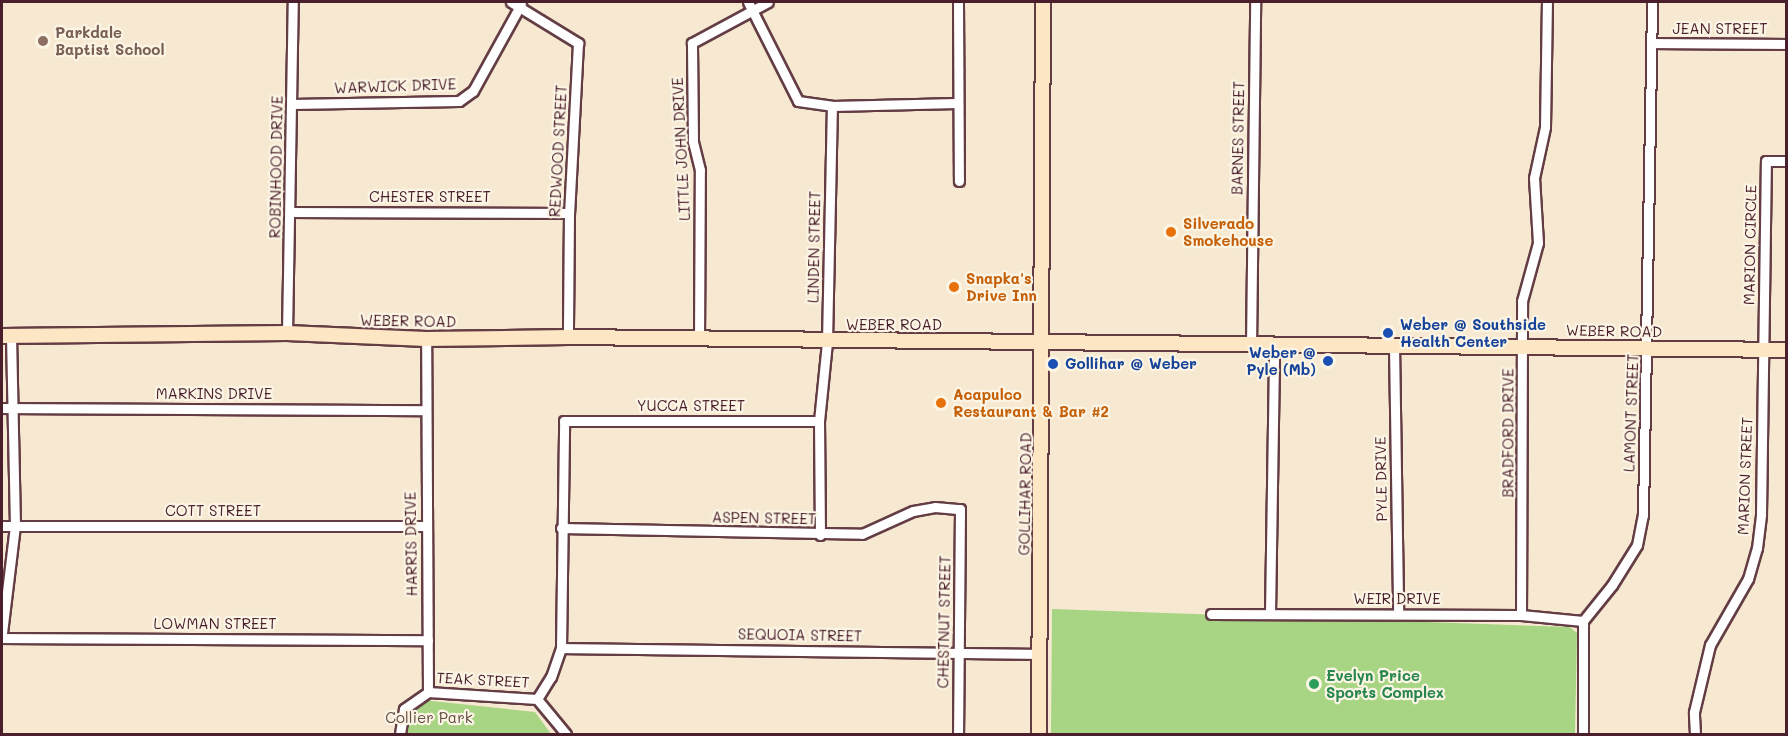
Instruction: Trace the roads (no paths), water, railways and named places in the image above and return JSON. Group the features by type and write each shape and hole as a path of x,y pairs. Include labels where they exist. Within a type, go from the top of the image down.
{"main road":[{"name":"GOLLIHAR ROAD","path":"1039,735 1043,341 1043,2"},
{"name":"WEBER ROAD","path":"6,336 287,333 426,339 568,337 827,342 1043,341 1274,347 1394,345 1786,350"}],"street":[{"name":"ROBINHOOD DRIVE","path":"287,333 291,212 293,2"},
{"path":"748,2 798,101 832,106 957,103"},
{"name":"LITTLE JOHN DRIVE","path":"699,340 700,170 693,141 692,43 768,2"},
{"path":"958,2 959,181"},
{"name":"BARNES STREET","path":"1251,346 1255,2"},
{"name":"BRADFORD DRIVE","path":"1521,615 1522,301 1538,243 1534,178 1545,128 1547,2"},
{"name":"LAMONT STREET","path":"1582,621 1612,585 1637,545 1643,515 1648,348 1652,2"},
{"name":"WARWICK DRIVE","path":"292,104 459,101 473,91 517,3"},
{"name":"REDWOOD STREET","path":"517,3 579,43 569,213 568,337"},
{"name":"JEAN STREET","path":"1652,43 1786,44"},
{"name":"LINDEN STREET","path":"820,535 819,421 827,342 832,106"},
{"name":"MARION CIRCLE","path":"1764,349 1766,161 1786,161"},
{"name":"CHESTER STREET","path":"291,212 569,213"},
{"path":"2,633 15,526 12,408 6,336"},
{"name":"HARRIS DRIVE","path":"426,339 424,526 428,692"},
{"name":"PYLE DRIVE","path":"1394,345 1398,614"},
{"path":"1270,614 1274,347"},
{"name":"MARION STREET","path":"1695,735 1696,702 1710,645 1748,579 1757,548 1764,349"},
{"name":"MARKINS DRIVE","path":"2,408 426,410"},
{"name":"YUCCA STREET","path":"561,528 564,421 819,421"},
{"name":"ASPEN STREET","path":"561,528 820,535 862,534 913,511 960,509"},
{"name":"CHESTNUT STREET","path":"958,735 960,509"},
{"name":"COTT STREET","path":"2,525 424,526"},
{"path":"561,528 561,648 550,677 537,699 566,735"},
{"name":"WEIR DRIVE","path":"1211,614 1521,615 1582,621"},
{"path":"1582,621 1583,735"},
{"name":"LOWMAN STREET","path":"2,638 428,640"},
{"name":"SEQUOIA STREET","path":"561,648 1040,654"},
{"path":"400,735 404,710 428,692"},
{"name":"TEAK STREET","path":"428,692 537,699"}],"place":[{"name":"Parkdale Baptist School","path":"43,41"},
{"name":"Silverado Smokehouse","path":"1171,232"},
{"name":"Snapka's Drive Inn","path":"954,287"},
{"name":"Weber @ Southside Health Center","path":"1388,333"},
{"name":"Weber @ Pyle (Mb)","path":"1328,361"},
{"name":"Gollihar @ Weber","path":"1053,364"},
{"name":"Acapulco Restaurant & Bar #2","path":"941,403"},
{"name":"Evelyn Price Sports Complex","path":"1314,684"}],"park label":[{"name":"Collier Park","path":"429,718"}]}
